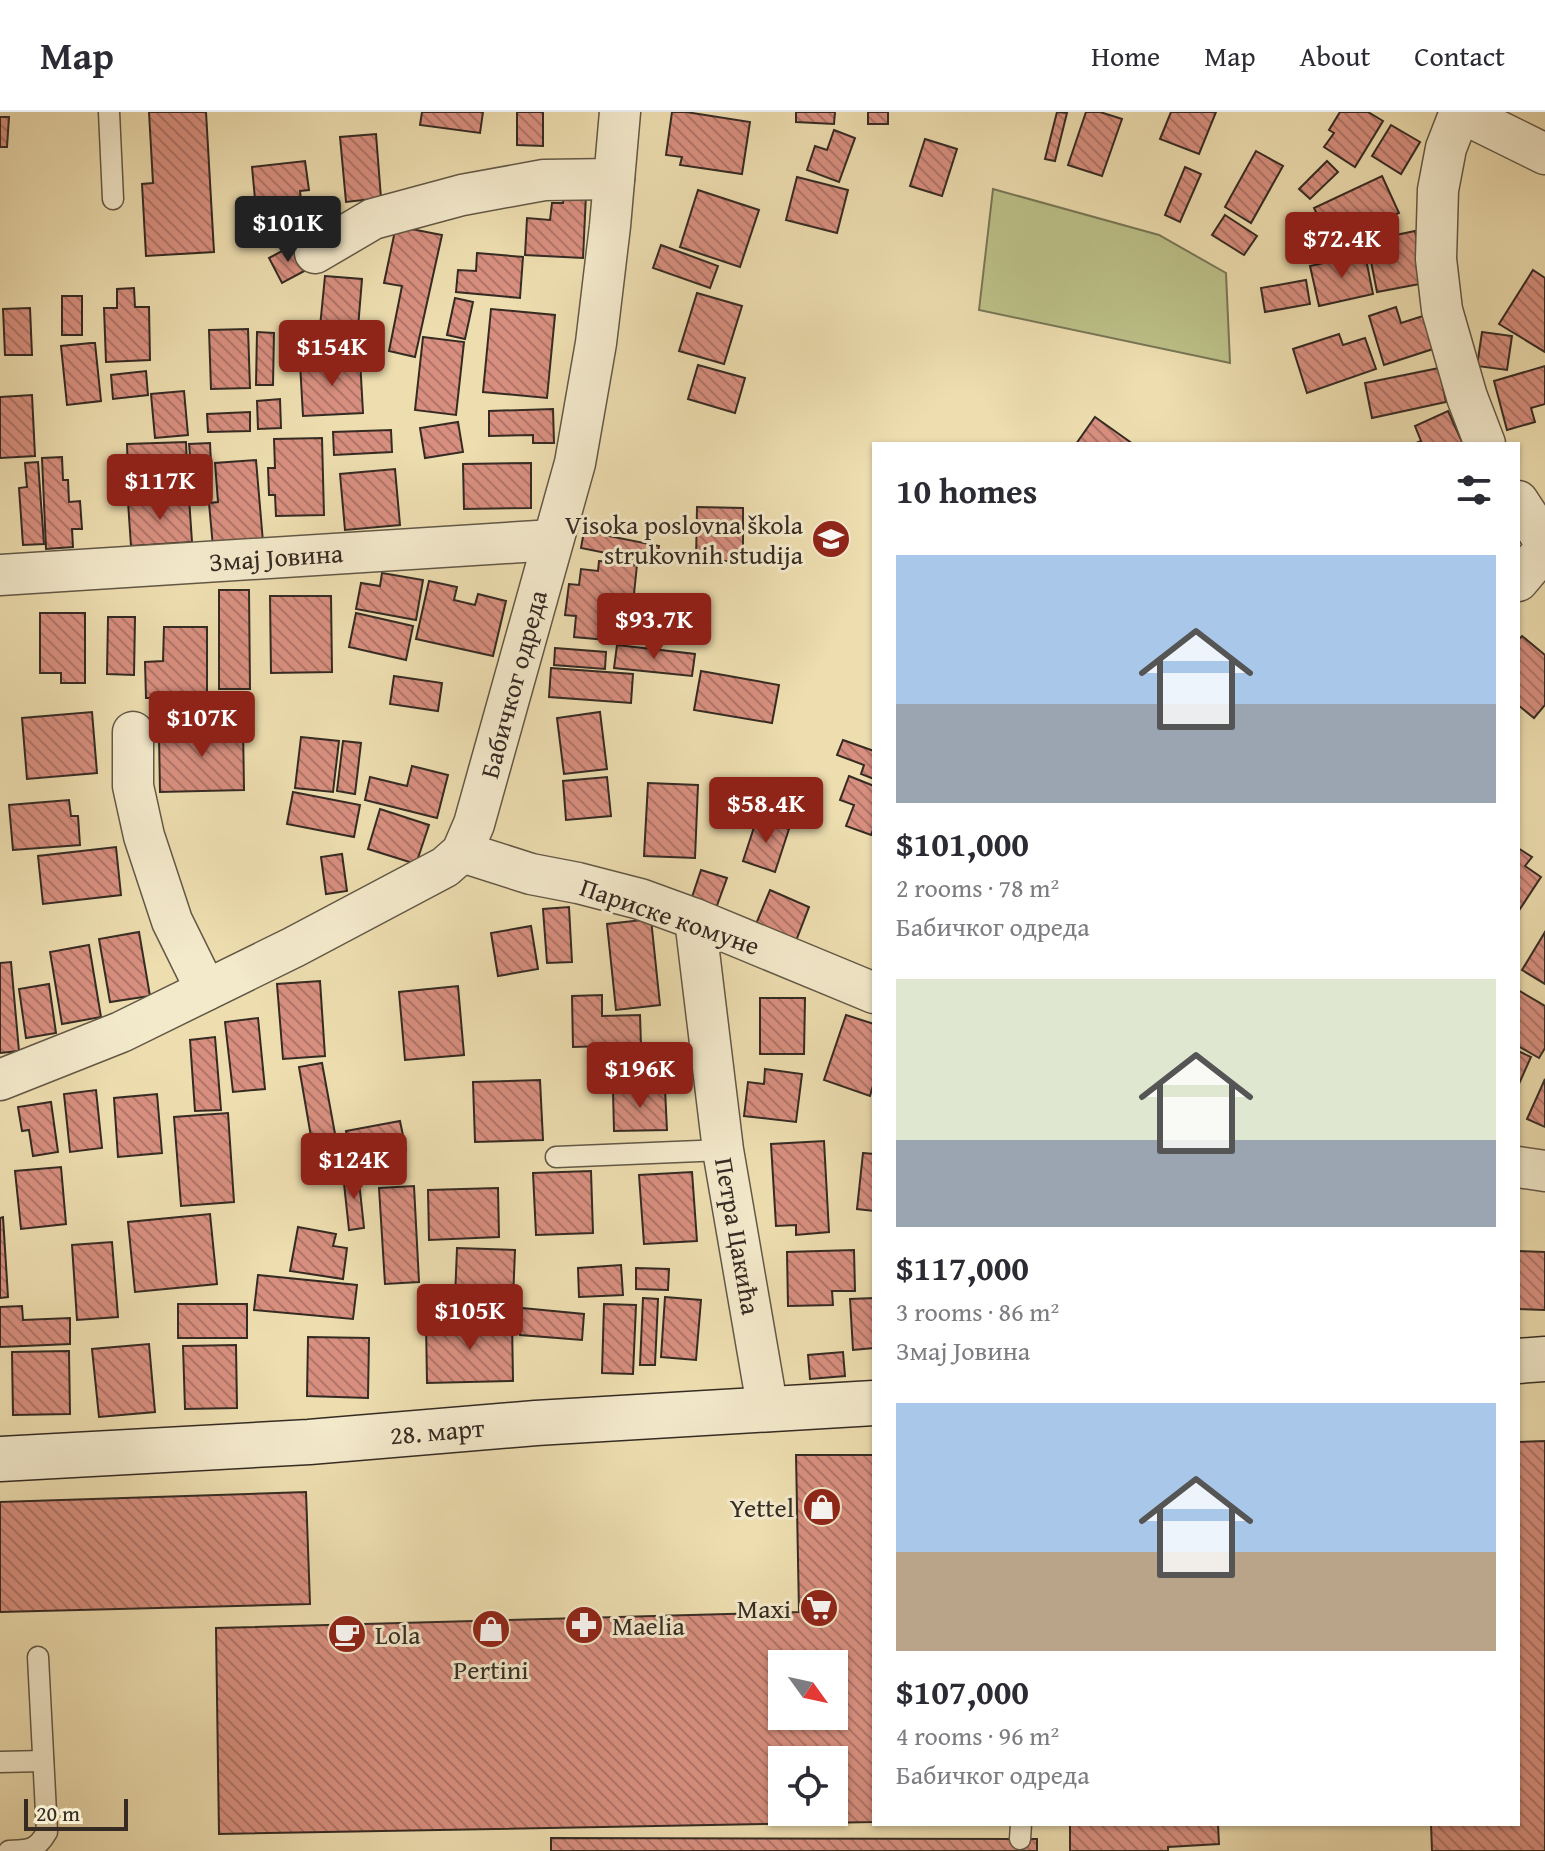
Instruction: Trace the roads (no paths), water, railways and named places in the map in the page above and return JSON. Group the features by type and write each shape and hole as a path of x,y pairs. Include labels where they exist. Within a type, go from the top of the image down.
{"main road":[{"path":"1520,1361 1545,1359"},
{"name":"28. март","path":"0,1459 309,1442 536,1423 872,1403"}],"street":[{"name":"Бабичког одреда","path":"462,852 474,824 575,463 596,343 620,112"},
{"path":"1484,442 1467,397 1442,310 1436,259 1438,190 1446,148 1460,112 1545,154"},
{"path":"315,253 373,219 462,195 544,180 614,179"},
{"path":"1520,504 1545,542"},
{"name":"Змај Јовина","path":"0,575 553,540"},
{"path":"1520,579 1545,549"},
{"path":"133,732 133,786 144,836 172,921 206,990"},
{"path":"0,1080 121,1032 294,947 445,867 462,852"},
{"name":"Париске комуне","path":"462,852 531,874 640,899 872,992"},
{"name":"Петра Цакића","path":"695,919 723,1150 768,1411"},
{"path":"1520,1167 1545,1171"}],"lane":[{"path":"109,112 113,199"},
{"path":"556,1157 723,1150"},
{"path":"9,1851 32,1850 47,1832 38,1657"},
{"path":"0,1762 43,1761"}],"place":[{"name":"Visoka poslovna škola strukovnih studija","path":"831,539"},
{"name":"Yettel","path":"822,1507"},
{"name":"Maxi","path":"819,1608"},
{"name":"Maelia","path":"584,1625"},
{"name":"Pertini","path":"491,1629"},
{"name":"Lola","path":"347,1634"}]}
